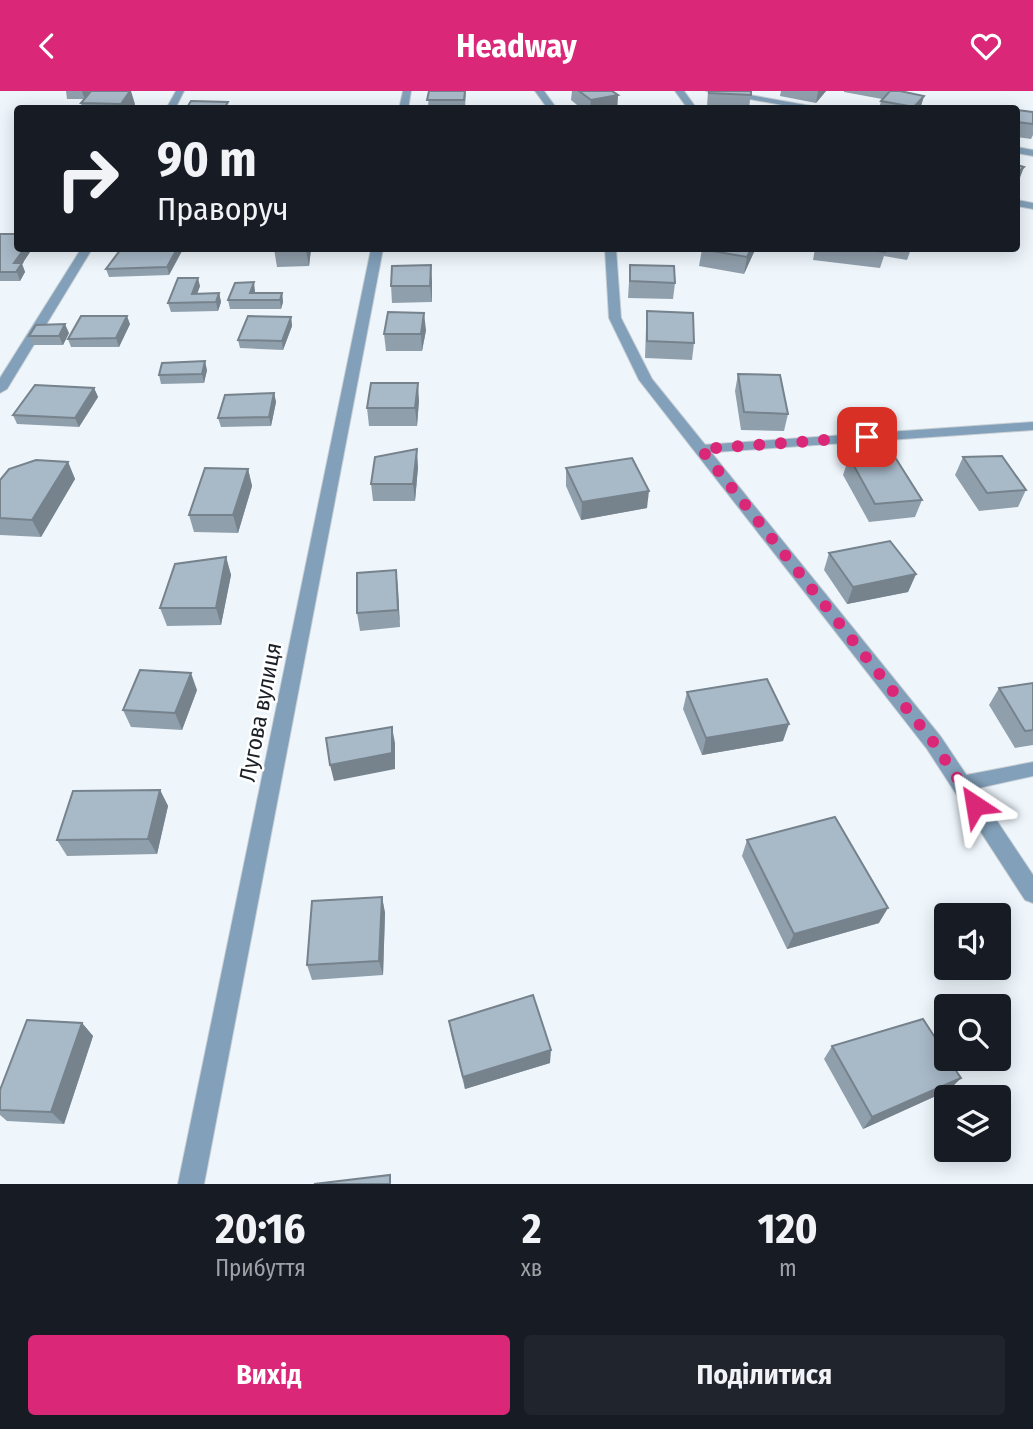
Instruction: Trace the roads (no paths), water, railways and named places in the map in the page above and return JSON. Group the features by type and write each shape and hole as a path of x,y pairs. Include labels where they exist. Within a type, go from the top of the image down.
{"street":[{"path":"539,91 550,105"},
{"path":"679,91 690,105"},
{"path":"710,91 799,105"},
{"path":"0,389 84,252"},
{"name":"Лугова вулиця","path":"191,1184 376,252"},
{"path":"610,252 615,319 646,380 934,743 1033,893"}],"lane":[{"path":"701,449 1033,426"},
{"path":"961,783 1033,769"}]}
